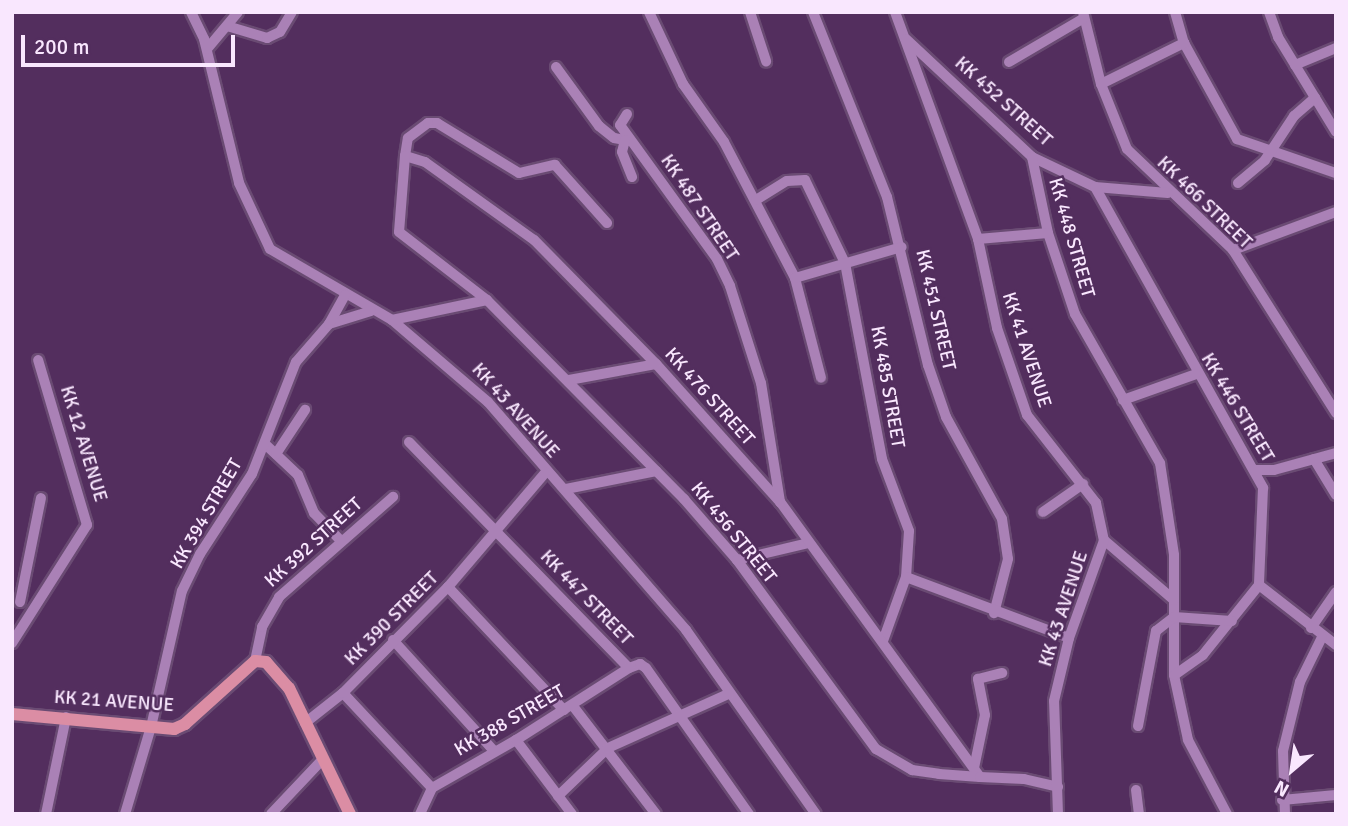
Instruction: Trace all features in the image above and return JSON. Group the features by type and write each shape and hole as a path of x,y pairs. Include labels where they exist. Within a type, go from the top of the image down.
{"main road":[{"name":"KK 21 AVENUE","path":"12,714 151,727 185,724 256,661"},
{"path":"256,661 275,669 350,814"}],"street":[{"name":"KK 43 AVENUE","path":"191,12 207,50 233,166 262,237 278,256 391,320 488,402 546,472 566,489 686,630 728,694 816,814"},
{"path":"207,50 238,12"},
{"path":"227,26 267,38 280,32 292,12"},
{"path":"649,12 683,84 724,142 794,278 821,378"},
{"path":"751,12 766,61"},
{"name":"KK 451 STREET","path":"813,12 902,247 928,365 942,404 1002,519 1008,543 994,613"},
{"name":"KK 41 AVENUE","path":"895,12 978,239 997,328 1027,415 1083,484 1103,520 1104,540"},
{"path":"1175,12 1184,43 1230,132 1245,144 1336,173"},
{"path":"1269,12 1295,65 1336,132"},
{"path":"1009,62 1084,15"},
{"name":"KK 466 STREET","path":"1084,15 1101,84 1127,149 1168,193 1233,250 1336,414"},
{"name":"KK 452 STREET","path":"904,37 1032,157 1095,187 1168,193"},
{"path":"1101,84 1184,43"},
{"path":"1295,65 1336,48"},
{"name":"KK 487 STREET","path":"556,67 599,126 614,138 628,140"},
{"path":"1238,183 1261,165 1294,117 1315,98"},
{"name":"KK 487 STREET","path":"627,114 620,123 628,140 716,260 730,286 761,383 779,502"},
{"path":"405,156 408,138 428,123 437,123 519,173 555,165 607,223"},
{"name":"KK 487 STREET","path":"628,140 622,152 632,177"},
{"name":"KK 476 STREET","path":"405,156 425,162 534,240 656,364 779,502 884,641 977,772"},
{"name":"KK 456 STREET","path":"405,156 399,232 487,300 656,471 737,560 876,749 912,770 977,772 1024,779 1058,788"},
{"name":"KK 448 STREET","path":"1032,157 1048,233 1075,314 1160,463 1174,555 1174,600"},
{"name":"KK 485 STREET","path":"756,200 786,181 807,182 845,263 882,459 909,531 906,577 884,641"},
{"name":"KK 446 STREET","path":"1095,187 1196,374 1255,470 1263,488 1259,585"},
{"path":"1233,250 1335,215"},
{"path":"978,239 1048,233"},
{"path":"794,278 902,247"},
{"name":"KK 394 STREET","path":"125,814 151,727 182,591 200,554 252,474 296,362 329,324 345,295"},
{"path":"391,320 487,300"},
{"path":"329,324 371,311"},
{"name":"KK 12 AVENUE","path":"12,643 85,531 88,519 38,360"},
{"path":"569,380 656,364"},
{"path":"1123,400 1196,374"},
{"path":"276,454 306,410"},
{"name":"KK 447 STREET","path":"409,442 629,668 640,664 646,668 749,814"},
{"path":"265,444 298,475 318,518 341,541"},
{"path":"1255,470 1274,470 1336,453"},
{"path":"1314,459 1336,495"},
{"path":"1263,488 1274,470"},
{"path":"566,489 656,471"},
{"name":"KK 390 STREET","path":"305,723 343,693 393,640 449,587 546,472"},
{"path":"1044,512 1083,484"},
{"name":"KK 392 STREET","path":"256,661 269,610 341,541 393,497"},
{"path":"36,605 16,602 41,498"},
{"name":"KK 43 AVENUE","path":"1058,814 1054,701 1069,638 1104,540"},
{"path":"1104,540 1174,600 1174,675 1188,740 1227,814"},
{"path":"737,560 809,542"},
{"path":"906,577 994,613 1069,638"},
{"path":"1174,675 1203,655 1259,585 1322,637 1336,645"},
{"path":"449,587 608,748 656,814"},
{"path":"1311,628 1336,592"},
{"path":"1138,726 1156,631 1174,617 1232,621"},
{"path":"1285,814 1280,765 1300,682 1322,637"},
{"path":"393,640 494,751"},
{"name":"KK 388 STREET","path":"432,788 516,740 629,668"},
{"path":"977,772 985,715 978,679 1002,673"},
{"path":"343,693 432,788 420,814"},
{"path":"558,796 608,748 728,694"},
{"path":"46,814 66,717"},
{"path":"516,740 572,814"},
{"path":"271,814 323,759"},
{"path":"1136,790 1139,814"},
{"path":"1282,800 1336,795"}]}
